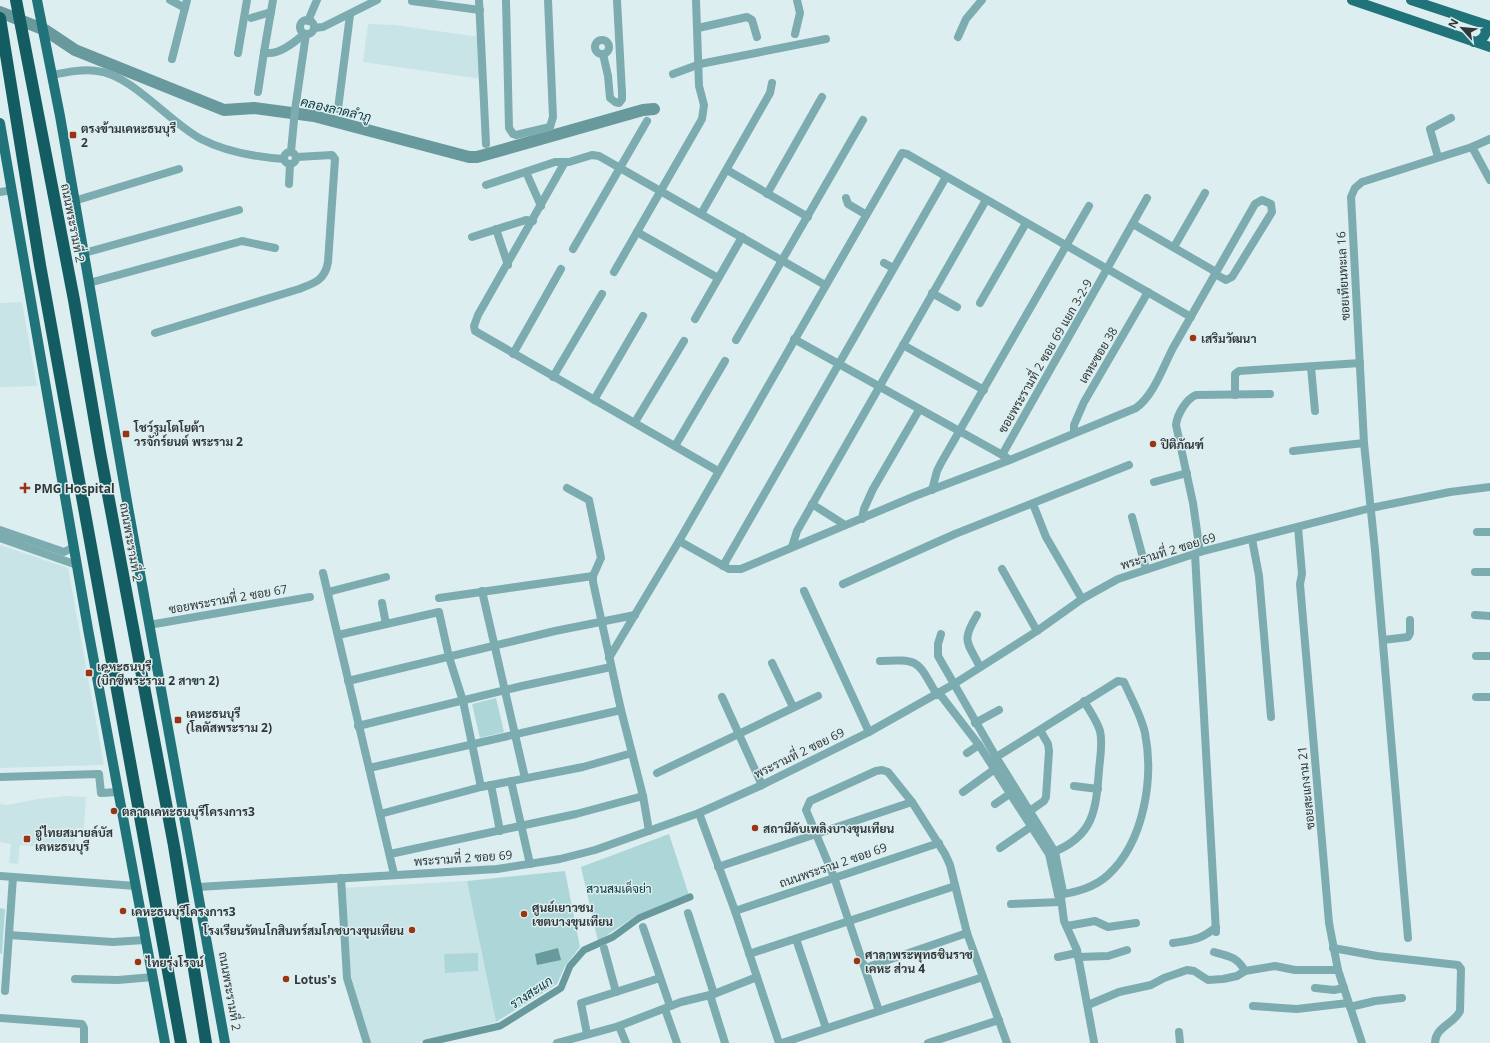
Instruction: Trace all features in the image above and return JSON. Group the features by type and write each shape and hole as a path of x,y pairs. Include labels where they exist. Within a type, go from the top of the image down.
{"highway":[{"name":"ถนนพระรามที่ 2","path":"16,0 23,25 27,55 74,300 146,705 174,846 206,1043"},
{"path":"22,0 23,25"},
{"path":"1,23 40,265 181,1043"}],"main road":[{"name":"ถนนพระรามที่ 2","path":"37,0 52,75 149,625 225,1043"},
{"path":"1352,0 1474,42 1490,46"},
{"path":"1411,0 1486,25 1485,36 1480,41 1474,42"},
{"path":"0,124 77,565 165,1043"}],"street":[{"path":"170,0 186,4 172,59"},
{"path":"238,53 247,0"},
{"path":"258,92 273,0"},
{"path":"308,21 317,0"},
{"path":"479,0 486,144"},
{"path":"506,0 509,128 513,134 516,135 550,127 553,118 548,0"},
{"path":"602,54 608,76 610,98 615,102 619,102 622,99 617,0"},
{"path":"614,272 702,119 704,111 703,97 699,86 700,64 696,0"},
{"path":"795,34 800,13 797,0"},
{"path":"958,37 966,19 982,0"},
{"path":"264,52 270,54 293,43 305,34 312,32 314,28 323,27 350,15 374,1"},
{"path":"412,1 480,10"},
{"path":"251,18 271,12"},
{"path":"338,110 350,15"},
{"path":"698,28 747,17 752,20 757,37"},
{"path":"305,34 300,30 300,25 305,20 312,22 314,28"},
{"path":"52,75 70,72 97,71 109,73 132,87 179,126 202,140 257,157 295,162 293,125 305,34"},
{"path":"673,74 700,64 826,39"},
{"path":"702,214 770,93 772,83"},
{"path":"767,194 822,97"},
{"path":"1438,157 1430,129 1451,118"},
{"path":"736,340 808,217 862,120"},
{"path":"573,249 647,121"},
{"name":"ซอยเทียนทะเล 16","path":"1408,938 1371,508 1364,443 1350,197 1362,182 1472,147 1490,139"},
{"path":"1472,147 1490,180"},
{"path":"609,658 679,541 848,243 902,152 1191,317"},
{"path":"155,333 299,289 318,282 323,277 328,262 335,159 332,155 294,154"},
{"path":"486,185 555,162 565,162 596,156 620,167 825,284"},
{"path":"287,162 289,184"},
{"path":"565,162 508,265 478,315 474,329 476,333 635,422 718,471"},
{"path":"74,201 180,169"},
{"path":"727,170 808,217"},
{"path":"526,172 541,206"},
{"path":"723,566 946,177"},
{"path":"0,192 12,190"},
{"path":"1174,247 1205,193"},
{"path":"846,198 848,204 865,214"},
{"name":"ซอยพระรามที่ 2 ซอย 69 แยก 3-2-9","path":"1002,455 1147,198"},
{"path":"792,547 797,530 986,200"},
{"path":"679,541 723,566 733,570 741,569 845,525 1127,412 1142,404 1146,399 1191,317 1216,273 1255,204 1262,200 1271,204 1272,212 1232,277 1226,280 1216,273 1174,247 1133,224"},
{"path":"932,490 937,471 1089,206"},
{"path":"84,253 239,210"},
{"path":"472,237 526,220 533,221"},
{"path":"980,303 1026,223"},
{"path":"496,230 508,265"},
{"path":"637,232 718,278"},
{"path":"695,319 742,237"},
{"path":"89,283 242,240 275,248"},
{"path":"848,243 856,248"},
{"path":"884,263 893,268"},
{"path":"513,354 561,269"},
{"name":"เคหะซอย 38","path":"1074,432 1074,425 1084,402 1148,292"},
{"path":"932,293 957,307"},
{"path":"553,377 602,294"},
{"path":"594,400 643,316"},
{"path":"794,339 1010,460"},
{"path":"635,422 684,340"},
{"path":"903,345 984,390"},
{"path":"675,446 725,361"},
{"path":"1235,395 1235,374 1239,371 1360,363"},
{"path":"1311,367 1315,411"},
{"path":"1173,943 1198,939 1216,929 1197,553 1187,473 1176,424 1179,415 1192,397 1196,395 1270,394"},
{"path":"862,519 870,495 919,410"},
{"path":"1293,452 1364,443"},
{"path":"843,584 955,534 1129,465"},
{"path":"1154,482 1187,473"},
{"name":"พระรามที่ 2 ซอย 69","path":"198,888 394,874 497,869 560,859 649,831 699,813 762,785 869,732 938,694 1037,631 1082,599 1118,579 1197,553 1371,508 1450,492 1490,487"},
{"path":"567,488 589,500 601,558 592,582 621,710 643,796 649,831"},
{"path":"812,504 845,525"},
{"path":"1033,504 1046,537 1082,599"},
{"path":"1132,517 1146,569"},
{"name":"ซอยสะแกงาม 21","path":"1298,527 1302,574 1300,584 1329,923 1338,970 1362,1043"},
{"path":"0,530 64,552 74,547"},
{"path":"1477,532 1490,532"},
{"path":"0,538 77,565"},
{"path":"1252,539 1259,576 1271,717"},
{"path":"1002,569 1037,631"},
{"path":"1475,572 1490,572"},
{"path":"323,573 394,874"},
{"path":"440,598 593,576"},
{"path":"328,592 386,577"},
{"path":"482,591 514,734 526,778"},
{"path":"804,591 869,732"},
{"name":"ซอยพระรามที่ 2 ซอย 67","path":"149,625 310,597"},
{"path":"382,603 386,624"},
{"path":"338,635 439,612 449,657 463,701 481,787"},
{"path":"348,682 495,645 601,621 635,615"},
{"path":"977,615 968,630 967,638 980,668"},
{"path":"1475,615 1490,616"},
{"path":"1382,640 1408,637 1410,633 1410,620"},
{"path":"941,634 938,644 938,656 993,759 1052,853 1067,926 1078,955 1094,1042"},
{"path":"1476,656 1490,656"},
{"path":"880,661 905,659 915,663 979,745 993,759"},
{"path":"772,663 793,707"},
{"path":"358,726 504,690 611,667"},
{"path":"993,759 1118,681 1124,682 1142,721 1145,734 1147,759 1144,810 1129,846 1109,875 1097,883 1078,892 1061,897 1011,904"},
{"path":"657,773 738,732 818,696"},
{"path":"722,697 762,785"},
{"path":"1476,697 1490,697"},
{"path":"1052,853 1077,839 1091,822 1095,810 1101,744 1100,730 1084,701"},
{"path":"369,768 621,710"},
{"path":"975,723 999,710"},
{"path":"1027,812 1044,801 1047,794 1049,751 1048,744 1040,730"},
{"path":"967,753 979,745"},
{"path":"380,814 481,787 583,766 632,753"},
{"path":"998,767 1011,793 1027,812 1032,826 1052,853"},
{"path":"963,792 998,767"},
{"path":"879,1011 834,877 806,810 810,801 876,771 882,770 893,776 912,802 939,843 950,866 967,933 1007,1043"},
{"path":"0,777 99,774 101,793 119,792"},
{"path":"511,781 530,864"},
{"path":"491,785 500,831"},
{"path":"1074,786 1098,789"},
{"path":"994,804 1011,793"},
{"path":"390,854 500,831 643,796"},
{"path":"718,866 912,802"},
{"path":"699,813 781,1043 983,977"},
{"path":"1000,848 1032,826"},
{"name":"ถนนพระราม 2 ซอย 69","path":"735,911 939,843"},
{"path":"0,876 136,886"},
{"path":"5,991 13,877"},
{"path":"341,878 347,978 367,1043"},
{"path":"748,954 955,886"},
{"path":"688,913 725,1043"},
{"path":"1067,926 1095,921 1108,927 1136,922"},
{"path":"643,927 660,978 676,1043"},
{"path":"865,968 967,933"},
{"path":"9,935 113,942 145,940"},
{"path":"796,939 826,1028"},
{"path":"604,948 616,992"},
{"path":"1334,948 1377,956 1458,966 1461,969 1460,1011 1442,1028 1435,1038 1435,1043"},
{"path":"1058,957 1078,955 1108,956 1127,950"},
{"path":"1214,952 1237,960 1240,962 1245,971"},
{"path":"1088,1005 1119,992 1150,985 1164,978 1187,970 1194,971 1208,980 1237,976 1245,971 1275,966 1295,970 1338,970"},
{"path":"75,979 118,980 153,977"},
{"path":"557,1043 620,1026 668,1007 712,994 757,977"},
{"path":"587,1034 580,1004 660,978"},
{"path":"1315,988 1334,990 1344,988"},
{"path":"1253,1006 1297,1009 1349,1005 1402,998"},
{"path":"0,1018 82,1024 84,1028 84,1043"},
{"path":"928,1043 999,1020"},
{"path":"620,1026 626,1043"},
{"path":"1179,1032 1180,1043"}],"shaded area":[{"path":"368,24 395,25 480,37 482,79 363,62"},
{"path":"22,302 37,386 0,387 0,303"},
{"path":"0,545 68,568 104,765 0,768"},
{"path":"66,796 86,797 84,828 76,828 74,849 20,845 18,864 9,863 11,844 0,842 0,804 7,805 38,799"},
{"name":"โรงเรียนรัตนโกสินทร์สมโภชบางขุนเทียน","path":"467,881 496,1022 418,1043 369,1043 350,972 343,888"},
{"path":"558,948 561,960 537,965 535,954"}],"green space":[{"path":"496,698 504,732 480,738 472,704"},
{"name":"สวนสมเด็จย่า","path":"669,834 689,895 637,915 598,941 581,867"},
{"name":"ศูนย์เยาวชน เขตบางขุนเทียน","path":"565,871 580,947 565,966 557,984 496,1022 467,881"},
{"path":"0,908 5,909 2,954 0,953"},
{"path":"478,953 478,971 445,973 444,954"}],"waterway":[{"name":"คลองลาดลำภู","path":"0,12 45,30 75,50 224,110 254,108 314,116 469,157 477,157 643,110 654,109"},
{"name":"รางสะแก","path":"426,1043 500,1026 561,988 570,966 584,950 613,937 639,918 690,897"}],"place":[{"name":"ตรงข้ามเคหะธนบุรี 2","path":"73,135"},
{"name":"เสริมวัฒนา","path":"1193,338"},
{"name":"โชว์รูมโตโยต้า วรจักร์ยนต์ พระราม 2","path":"126,434"},
{"name":"ปิติภัณฑ์","path":"1153,444"},
{"name":"PMG Hospital","path":"25,488"},
{"name":"เคหะธนบุรี (บิ๊กซีพระราม 2 สาขา 2)","path":"89,673"},
{"name":"เคหะธนบุรี (โลตัสพระราม 2)","path":"178,720"},
{"name":"ตลาดเคหะธนบุรีโครงการ3","path":"114,811"},
{"name":"สถานีดับเพลิงบางขุนเทียน","path":"755,828"},
{"name":"อู่ไทยสมายล์บัส เคหะธนบุรี","path":"27,839"},
{"name":"เคหะธนบุรีโครงการ3","path":"123,911"},
{"name":"ศูนย์เยาวชน เขตบางขุนเทียน","path":"524,914"},
{"name":"โรงเรียนรัตนโกสินทร์สมโภชบางขุนเทียน","path":"412,930"},
{"name":"ศาลาพระพุทธชินราช เคหะ ส่วน 4","path":"857,961"},
{"name":"ไทยรุ่งโรจน์","path":"138,962"},
{"name":"Lotus's","path":"286,979"}]}
